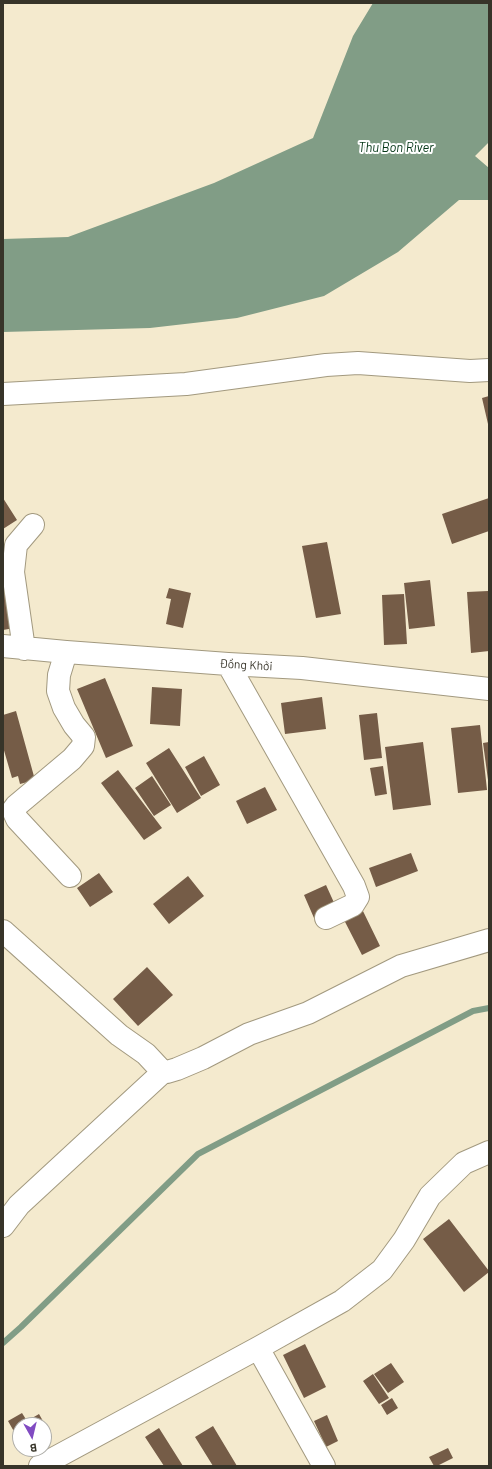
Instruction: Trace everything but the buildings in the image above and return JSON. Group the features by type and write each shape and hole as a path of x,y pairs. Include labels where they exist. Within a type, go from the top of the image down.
{"street":[{"path":"3,394 186,384 326,365 358,363 470,371 489,370"},
{"path":"14,648 13,572 16,545 33,524"},
{"name":"Đồng Khởi","path":"14,648 302,668 489,689"},
{"path":"66,652 59,675 58,692 67,714 84,737 83,746 72,759 13,810 17,819 70,876"},
{"path":"228,664 358,897 353,905 326,918"},
{"path":"3,931 119,1035 146,1054 163,1072"},
{"path":"3,1226 19,1205 163,1072 172,1071 203,1058 249,1034 308,1014 401,966 489,940"},
{"path":"40,1466 342,1301 382,1270 404,1240 430,1196 464,1163 489,1152"},
{"path":"258,1348 324,1466"}],"water":[{"name":"Thu Bon River","path":"373,3 489,3 489,142 475,156 489,168 489,200 459,200 398,252 324,296 237,318 150,328 3,332 3,239 68,237 214,183 313,138 353,36"}],"waterway":[{"path":"3,1343 198,1154 473,1011 489,1008"}]}
